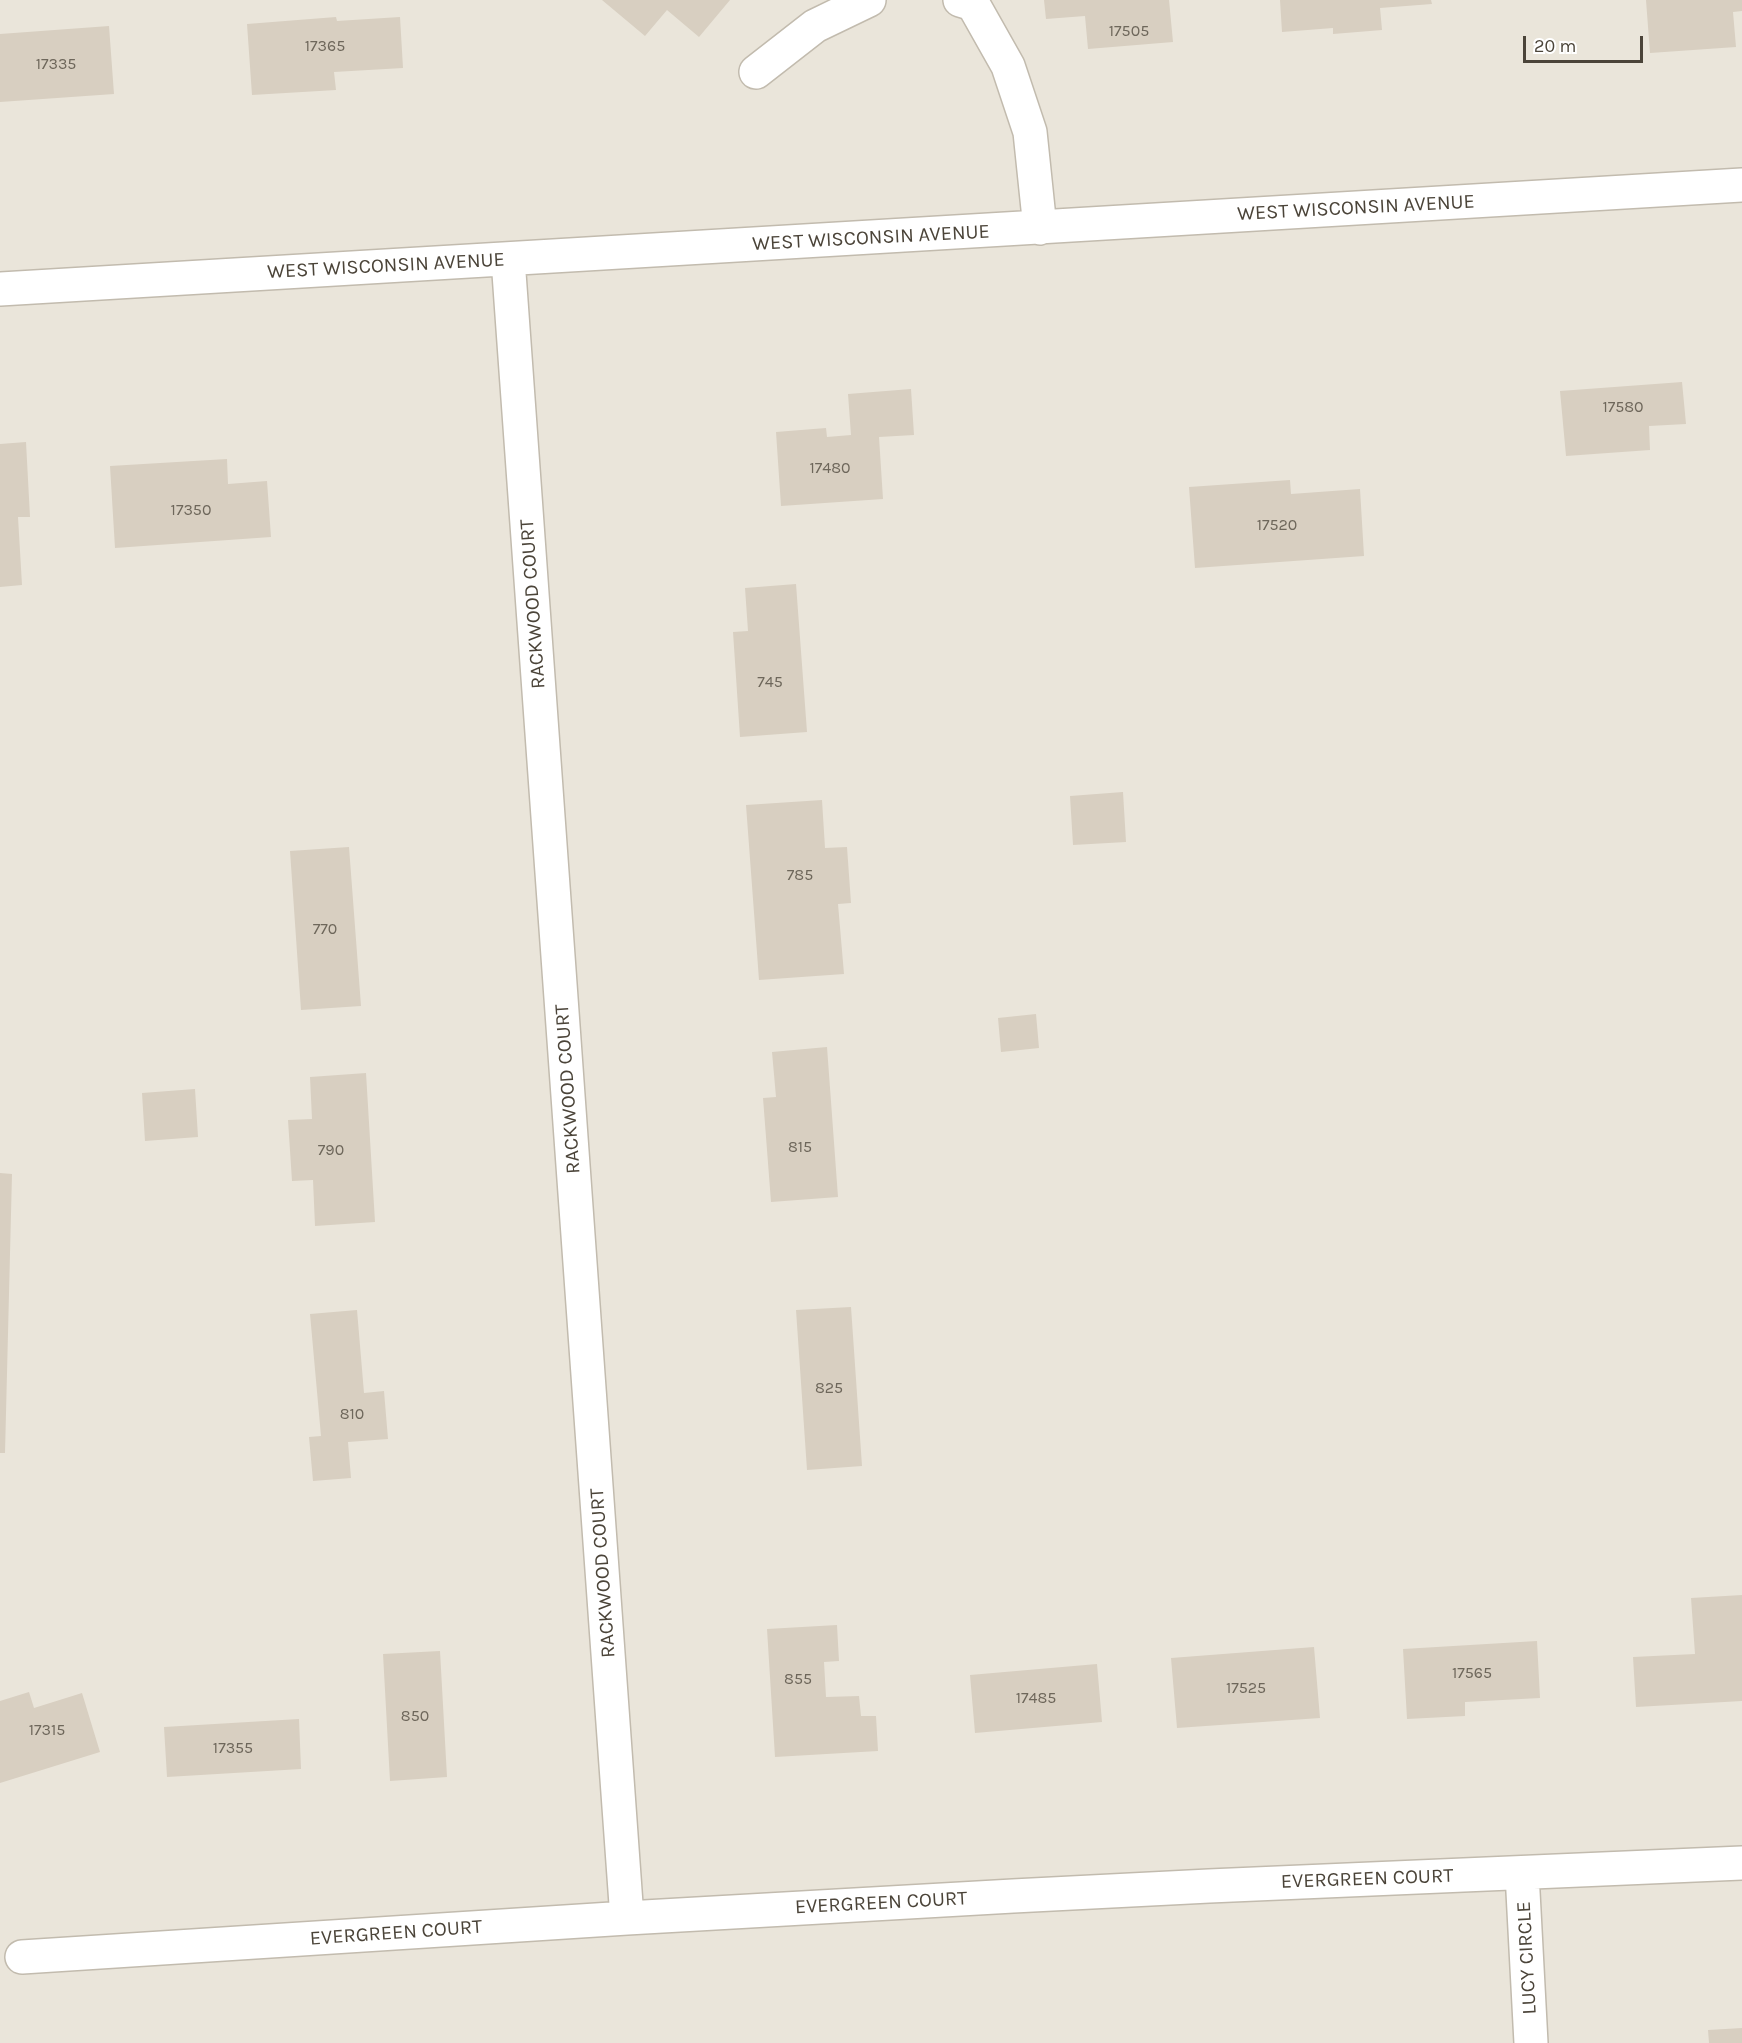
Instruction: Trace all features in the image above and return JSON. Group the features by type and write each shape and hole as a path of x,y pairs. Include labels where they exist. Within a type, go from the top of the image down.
{"street":[{"path":"756,72 815,26 869,0"},
{"path":"960,0 973,4 1008,66 1030,132 1040,228"},
{"name":"WEST WISCONSIN AVENUE","path":"0,289 1742,185"},
{"name":"RACKWOOD COURT","path":"508,259 627,1918"},
{"name":"EVERGREEN COURT","path":"22,1957 627,1918 1209,1886 1742,1863"},
{"name":"LUCY CIRCLE","path":"1522,1873 1532,2043"}],"shaded area":[{"path":"0,0 1742,0 1742,2043 0,2043"}],"building":[{"path":"602,0 730,0 699,37 667,10 645,36"},
{"path":"1044,0 1169,0 1173,42 1088,49 1085,16 1046,19"},
{"path":"1280,0 1431,0 1432,4 1380,8 1382,30 1333,34 1333,28 1282,32"},
{"path":"1646,0 1742,0 1742,11 1733,12 1736,47 1650,53"},
{"path":"336,17 337,21 400,17 403,68 334,72 336,90 252,95 247,24"},
{"path":"109,26 114,94 0,102 0,34"},
{"path":"1682,382 1686,424 1649,426 1650,450 1566,456 1560,391"},
{"path":"911,389 914,435 879,437 883,499 781,506 776,432 826,428 827,437 851,435 848,394"},
{"path":"26,442 30,517 18,517 22,585 0,587 0,444"},
{"path":"227,459 228,484 267,481 271,537 115,548 110,466"},
{"path":"1290,480 1291,494 1360,489 1364,556 1195,568 1189,487"},
{"path":"796,584 807,732 740,737 733,632 748,631 745,588"},
{"path":"1123,792 1126,842 1073,845 1070,796"},
{"path":"822,800 825,848 847,847 851,903 838,904 844,974 759,980 746,805"},
{"path":"349,847 361,1006 301,1010 290,851"},
{"path":"1036,1014 1039,1048 1001,1052 998,1018"},
{"path":"827,1047 838,1197 771,1202 763,1098 776,1097 772,1052"},
{"path":"366,1073 375,1222 315,1226 313,1180 292,1181 288,1120 312,1119 310,1077"},
{"path":"195,1089 198,1137 145,1141 142,1093"},
{"path":"0,1173 12,1174 5,1453 0,1453"},
{"path":"851,1307 862,1466 807,1470 796,1310"},
{"path":"357,1310 364,1393 384,1391 388,1439 348,1442 351,1478 313,1481 309,1437 321,1436 310,1314"},
{"path":"1742,1595 1742,1701 1636,1707 1633,1657 1695,1654 1691,1598"},
{"path":"837,1625 839,1661 824,1662 826,1697 859,1696 861,1716 876,1716 878,1751 775,1757 767,1629"},
{"path":"1537,1641 1540,1698 1465,1702 1465,1716 1407,1719 1403,1649"},
{"path":"1314,1647 1320,1718 1177,1728 1171,1658"},
{"path":"440,1651 447,1777 390,1781 383,1654"},
{"path":"1097,1664 1102,1722 975,1733 970,1675"},
{"path":"29,1692 34,1708 82,1693 100,1752 0,1783 0,1701"},
{"path":"299,1719 301,1769 167,1777 164,1727"},
{"path":"1742,2028 1742,2043 1709,2043 1708,2030"}]}
